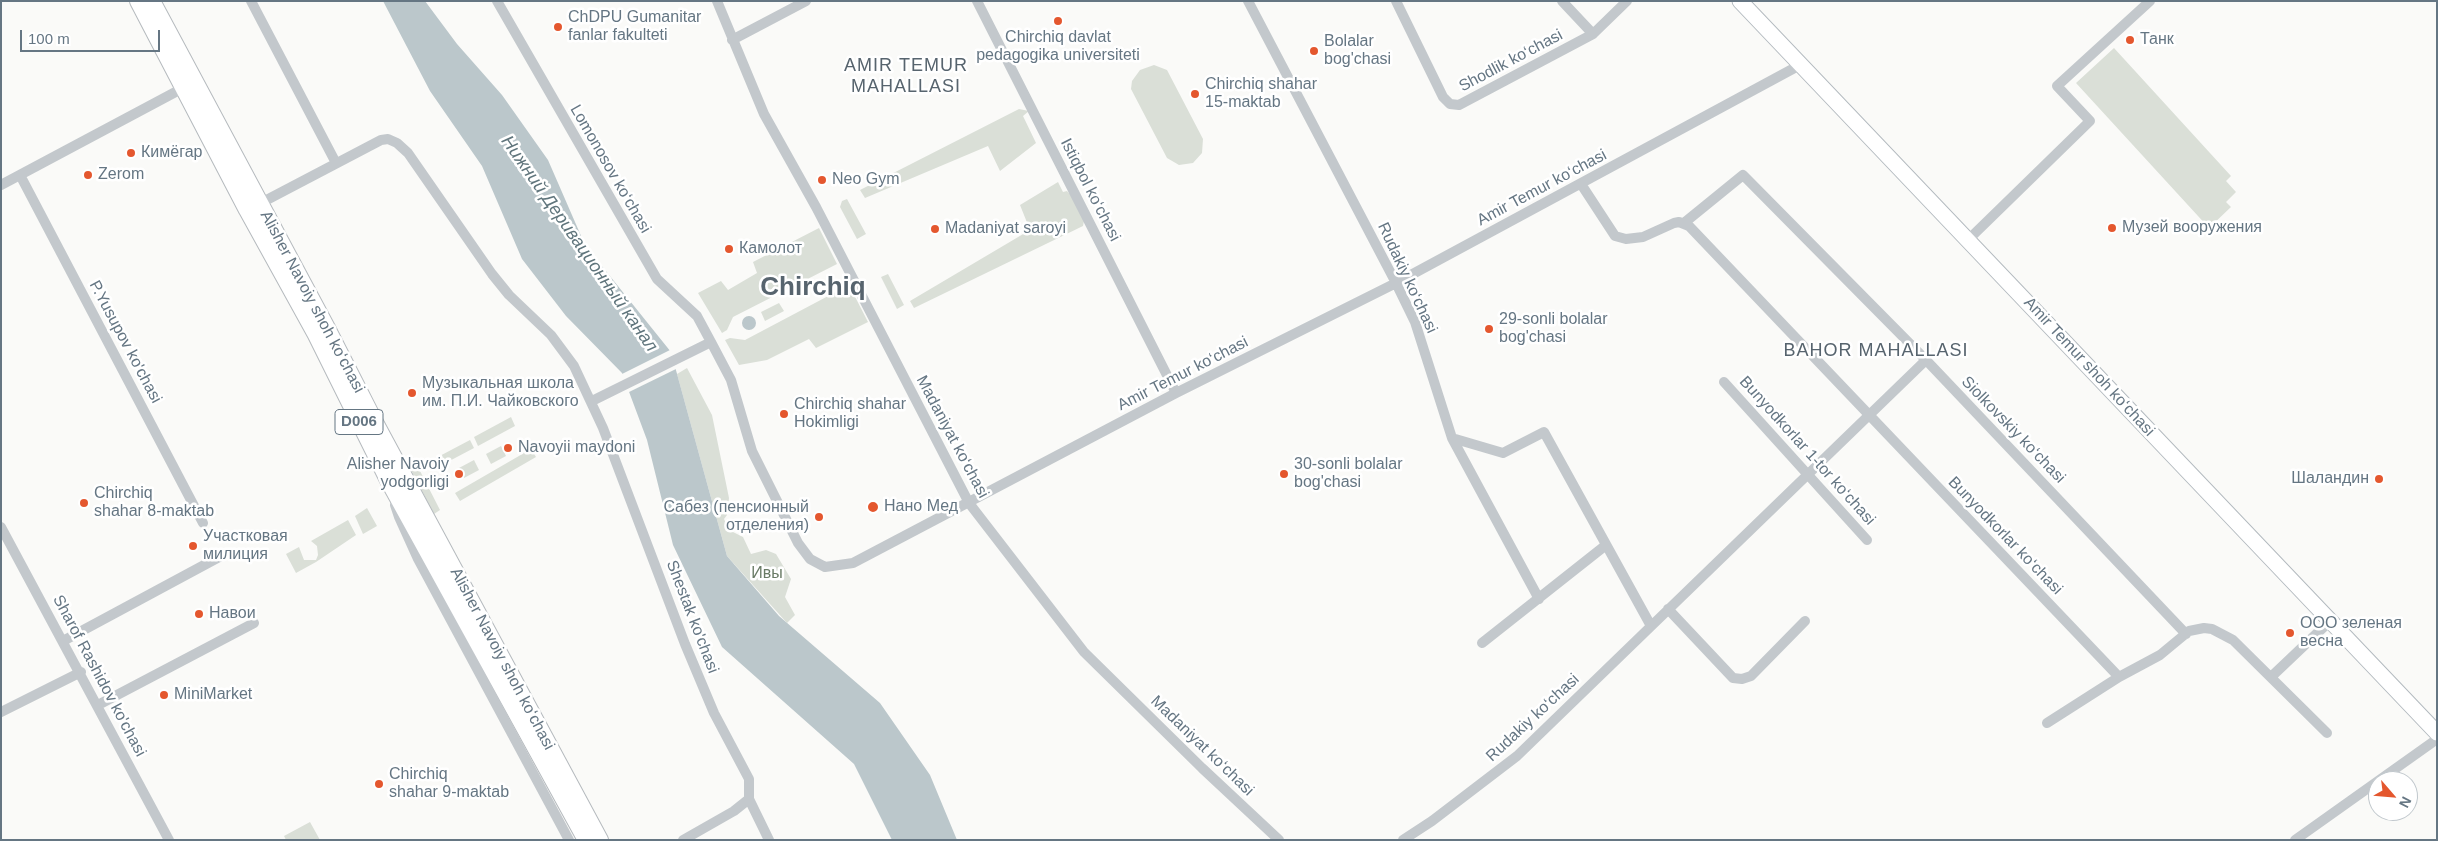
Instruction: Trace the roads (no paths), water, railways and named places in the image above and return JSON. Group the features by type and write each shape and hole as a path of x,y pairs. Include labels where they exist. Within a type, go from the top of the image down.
{"main road":[{"name":"Alisher Navoiy shoh koʻchasi","path":"138,1 183,88 254,207 600,840"},
{"name":"Alisher Navoiy shoh koʻchasi","path":"152,1 390,482 586,840"},
{"name":"Amir Temur shoh ko‘chasi","path":"1740,1 2437,733"}],"street":[{"path":"252,1 336,163"},
{"name":"Lomonosov ko‘chasi","path":"497,1 657,279 698,316 711,342"},
{"name":"Madaniyat ko‘chasi","path":"717,1 764,114 816,207 968,503 1084,652 1202,768 1279,840"},
{"path":"732,40 806,1"},
{"name":"Istiqbol ko‘chasi","path":"977,1 1176,393"},
{"name":"Shodlik ko‘chasi","path":"1396,1 1444,97 1450,104 1459,105 1594,34 1627,1"},
{"path":"1562,1 1594,34"},
{"path":"1968,239 2090,121 2057,86 2150,1"},
{"name":"Rudakiy ko‘chasi","path":"1250,2 1415,322 1452,438 1539,599"},
{"name":"Amir Temur ko‘chasi","path":"711,342 731,380 752,451 804,553 825,567 853,563 1176,393 1396,283 1800,65"},
{"path":"1,185 183,88"},
{"name":"Shestak ko'chasi","path":"254,207 381,140 388,139 398,143 418,167 492,274 509,295 551,335 574,366 592,401 639,518 685,644 714,713 749,778 749,798 769,840"},
{"name":"P.Yusupov ko'chasi","path":"20,174 203,522"},
{"name":"Siolkovskiy ko‘chasi","path":"1684,223 1743,175 1926,360 2186,634"},
{"path":"1581,184 1615,236 1626,239 1643,237 1674,223 1684,223"},
{"name":"Bunyodkorlar ko‘chasi","path":"1684,223 1870,415 2118,677"},
{"path":"592,401 711,342"},
{"path":"1452,438 1503,453 1544,432 1651,626 1926,360"},
{"name":"Bunyodkorlar 1-tor ko‘chasi","path":"1724,382 1868,540"},
{"name":"Alisher Navoiy shoh koʻchasi","path":"390,482 399,518 418,559 569,840"},
{"name":"Sharof Rashidov ko'chasi","path":"1,528 81,672 169,840"},
{"path":"1482,643 1606,545"},
{"path":"63,641 221,556"},
{"path":"1668,609 1733,678 1742,679 1752,676 1805,621"},
{"path":"2271,678 2330,621"},
{"path":"98,705 254,623"},
{"name":"Rudakiy ko‘chasi","path":"1403,840 1432,821 1517,756 1651,626"},
{"path":"2046,722 2118,677 2160,655 2195,628 2204,628 2224,634 2327,733"},
{"path":"1,712 81,672"},
{"path":"2295,840 2437,739"},
{"path":"682,840 734,811 749,798"}],"water":[{"name":"Нижний Деривационный канал","path":"383,1 425,1 457,44 502,95 548,160 585,245 671,352 727,556 779,616 880,703 930,775 957,840 892,840 854,764 722,647 673,545 647,440 622,373 566,316 522,259 482,166 430,91"},
{"path":"746,316 752,316 756,323 752,330 746,330 742,326 742,320"}],"place":[{"name":"Chirchiq davlat pedagogika universiteti","path":"1058,21"},
{"name":"ChDPU Gumanitar fanlar fakulteti","path":"558,27"},
{"name":"Танк","path":"2130,40"},
{"name":"Bolalar bog'chasi","path":"1314,51"},
{"name":"Chirchiq shahar 15-maktab","path":"1195,94"},
{"name":"Кимёгар","path":"131,153"},
{"name":"Zerom","path":"88,175"},
{"name":"Neo Gym","path":"822,180"},
{"name":"Музей вооружения","path":"2112,228"},
{"name":"Madaniyat saroyi","path":"935,229"},
{"name":"Камолот","path":"729,249"},
{"name":"29-sonli bolalar bog'chasi","path":"1489,329"},
{"name":"Музыкальная школа им. П.И. Чайковского","path":"412,393"},
{"name":"Chirchiq shahar Hokimligi","path":"784,414"},
{"name":"Navoyii maydoni","path":"508,448"},
{"name":"Alisher Navoiy yodgorligi","path":"459,474"},
{"name":"30-sonli bolalar bog'chasi","path":"1284,474"},
{"name":"Шаландин","path":"2379,479"},
{"name":"Chirchiq shahar 8-maktab","path":"84,503"},
{"name":"Нано Мед","path":"873,507"},
{"name":"Сабез (пенсионный отделения)","path":"819,517"},
{"name":"Участковая милиция","path":"193,546"},
{"name":"Навои","path":"199,614"},
{"name":"ООО зеленая весна","path":"2290,633"},
{"name":"MiniMarket","path":"164,695"},
{"name":"Chirchiq shahar 9-maktab","path":"379,784"}],"district":[{"name":"AMIR TEMUR MAHALLASI","path":"906,76"},
{"name":"Chirchiq","path":"813,288"},
{"name":"BAHOR MAHALLASI","path":"1876,351"}],"park label":[{"name":"Ивы","path":"767,574"}]}
